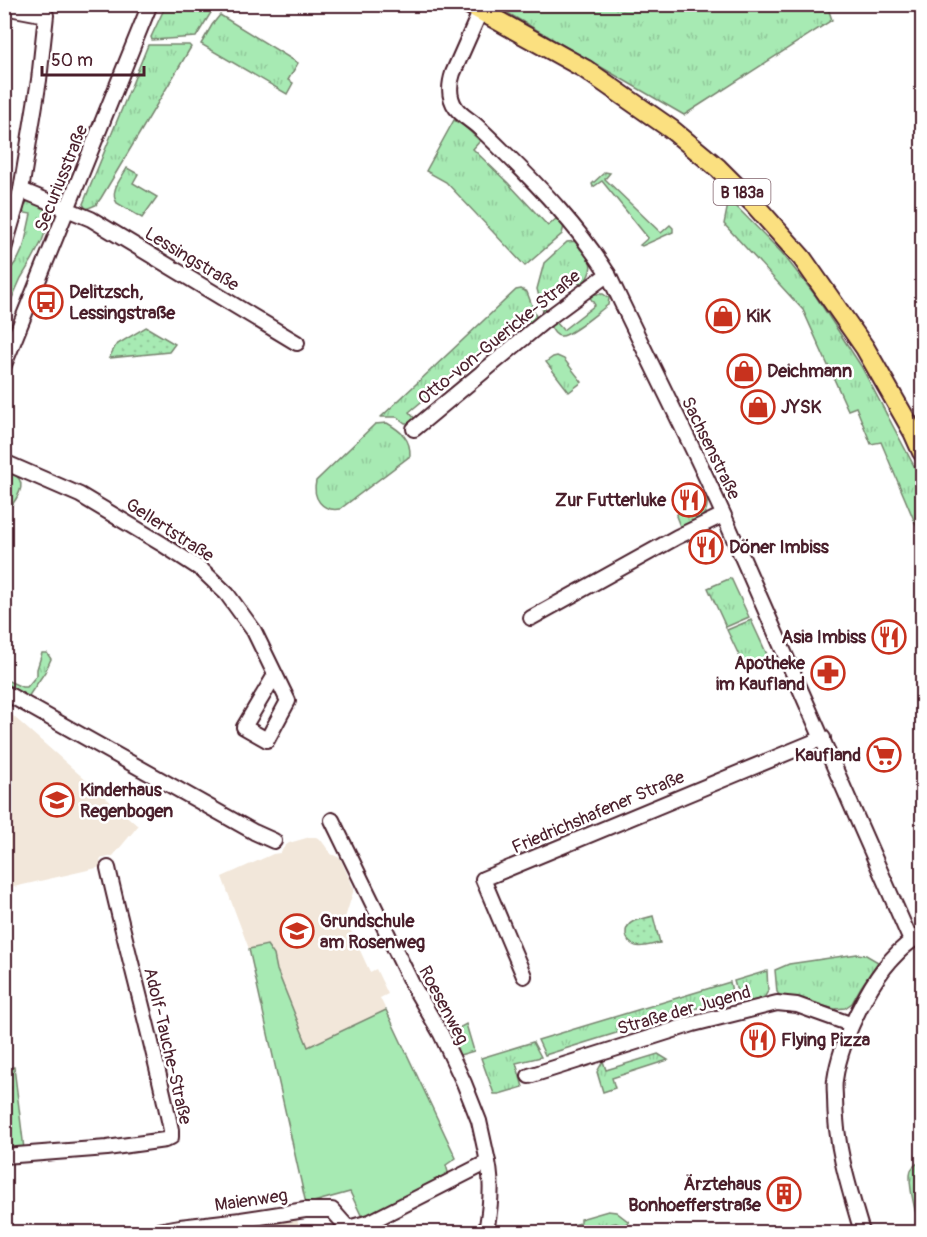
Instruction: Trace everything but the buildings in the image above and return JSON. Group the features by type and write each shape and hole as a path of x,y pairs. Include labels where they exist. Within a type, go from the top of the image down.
{"main road":[{"name":"B 183a","path":"474,8 585,69 671,129 718,168 802,258 865,348 922,452"}],"street":[{"name":"Securiusstraße","path":"4,365 150,4"},
{"path":"4,7 46,15 39,80 21,190 4,249"},
{"name":"Sachsenstraße","path":"474,8 449,83 451,99 457,110 478,126 539,186 575,226 608,274 723,515 823,738 917,938 888,962 874,982 850,1024 835,1080 837,1136 862,1233"},
{"name":"Lessingstraße","path":"21,190 91,219 297,343"},
{"name":"Otto-von-Guericke-Straße","path":"414,429 543,322 608,274"},
{"name":"Gellertstraße","path":"4,462 81,495 202,570 227,594 254,631 275,675"},
{"path":"531,618 677,537 723,515"},
{"path":"4,692 274,841"},
{"name":"Friedrichshafener Straße","path":"524,976 483,879 823,738"},
{"name":"Roesenweg","path":"332,820 412,984 441,1034 479,1121 491,1177 491,1204 486,1233"},
{"name":"Adolf-Tauche-Straße","path":"4,1156 107,1148 165,1140 171,1137 159,1075 108,868"},
{"name":"Straße der Jugend","path":"529,1076 693,1024 777,1003 797,1005 850,1024"},
{"path":"349,1230 370,1222 488,1162"},
{"name":"Maienweg","path":"152,1233 305,1210 332,1210 349,1230"}],"shaded area":[{"name":"Kinderhaus Regenbogen","path":"5,709 138,826 113,856 100,859 101,867 5,889"},
{"name":"Grundschule am Rosenweg","path":"310,837 321,840 331,854 340,858 354,889 345,918 370,972 376,969 388,994 380,998 386,1010 308,1047 277,970 274,955 261,946 249,949 222,877 280,853 289,843"},
{"path":"296,1218 302,1232 214,1232"}],"green space":[{"path":"166,5 207,5 206,7 212,11 196,37 152,40 151,37"},
{"path":"494,5 827,5 832,20 684,115"},
{"path":"220,15 298,63 288,80 293,83 287,94 201,44"},
{"path":"148,45 189,45 191,47 101,198 96,205 86,209 83,204"},
{"path":"454,120 480,141 473,149 548,226 557,218 564,226 562,234 525,266 446,182 426,171"},
{"path":"127,168 138,174 133,183 157,197 142,218 117,203 115,199 115,190"},
{"path":"605,172 610,173 605,179 661,233 670,225 673,232 640,245 648,238 602,181 593,187 592,184"},
{"path":"729,199 782,253 815,295 861,366 922,481 922,539 881,442 871,444 856,407 848,410 803,310 724,224"},
{"path":"31,200 49,205 53,211 42,241 21,278 6,312 4,311 4,278 18,259 24,246 31,214 20,212 23,204"},
{"path":"578,241 589,258 591,268 589,273 581,286 574,277 542,303 548,312 544,315 537,289 544,263 567,242"},
{"path":"521,289 527,292 537,319 531,325 524,317 409,412 416,420 412,423 405,423 397,417 381,417 516,290"},
{"path":"603,294 609,298 608,305 570,333 560,336 555,334 550,326 556,322 563,330 595,305 589,296"},
{"path":"146,327 175,344 169,352 109,358 116,345"},
{"path":"557,356 564,359 582,382 569,392 546,362"},
{"path":"387,423 397,429 407,440 410,456 340,509 323,506 317,498 316,481 375,424"},
{"path":"5,468 16,475 21,484 12,505 5,499"},
{"path":"703,499 707,500 706,511 681,529 676,516 680,510"},
{"path":"731,578 749,617 726,627 708,588"},
{"path":"751,620 769,659 746,670 727,630"},
{"path":"42,653 47,653 51,659 28,697 5,685 4,679 27,687 37,675"},
{"path":"653,916 660,943 642,947 632,944 626,934 630,924"},
{"path":"267,945 274,955 277,970 308,1047 386,1010 456,1158 446,1165 450,1179 370,1220 361,1215 350,1192 306,1204 249,949"},
{"path":"857,954 866,955 878,962 852,1003 845,1008 835,1009 781,997 777,992 775,970 789,964"},
{"path":"767,971 768,991 764,998 748,1002 746,993 738,995 734,981"},
{"path":"730,982 733,997 545,1055 538,1040"},
{"path":"466,1024 474,1051 456,1056 446,1035"},
{"path":"533,1042 541,1057 516,1063 523,1087 494,1094 481,1058"},
{"path":"658,1054 668,1060 612,1078 615,1088 603,1092 597,1072 603,1061 606,1070"},
{"path":"14,1067 24,1149 5,1151 4,1068"},
{"path":"922,1161 922,1232 913,1201 910,1176 913,1167"},
{"path":"608,1211 616,1212 629,1222 622,1226 616,1223 611,1224 608,1228 609,1232 552,1232 580,1223 580,1219"}],"place":[{"name":"Delitzsch, Lessingstraße","path":"46,302"},
{"name":"KiK","path":"723,316"},
{"name":"Deichmann","path":"744,371"},
{"name":"JYSK","path":"758,407"},
{"name":"Zur Futterluke","path":"689,500"},
{"name":"Döner Imbiss","path":"706,547"},
{"name":"Asia Imbiss","path":"889,637"},
{"name":"Apotheke im Kaufland","path":"828,673"},
{"name":"Kaufland","path":"884,755"},
{"name":"Kinderhaus Regenbogen","path":"57,800"},
{"name":"Grundschule am Rosenweg","path":"297,931"},
{"name":"Flying Pizza","path":"758,1040"},
{"name":"Ärztehaus Bonhoefferstraße","path":"784,1194"}]}
